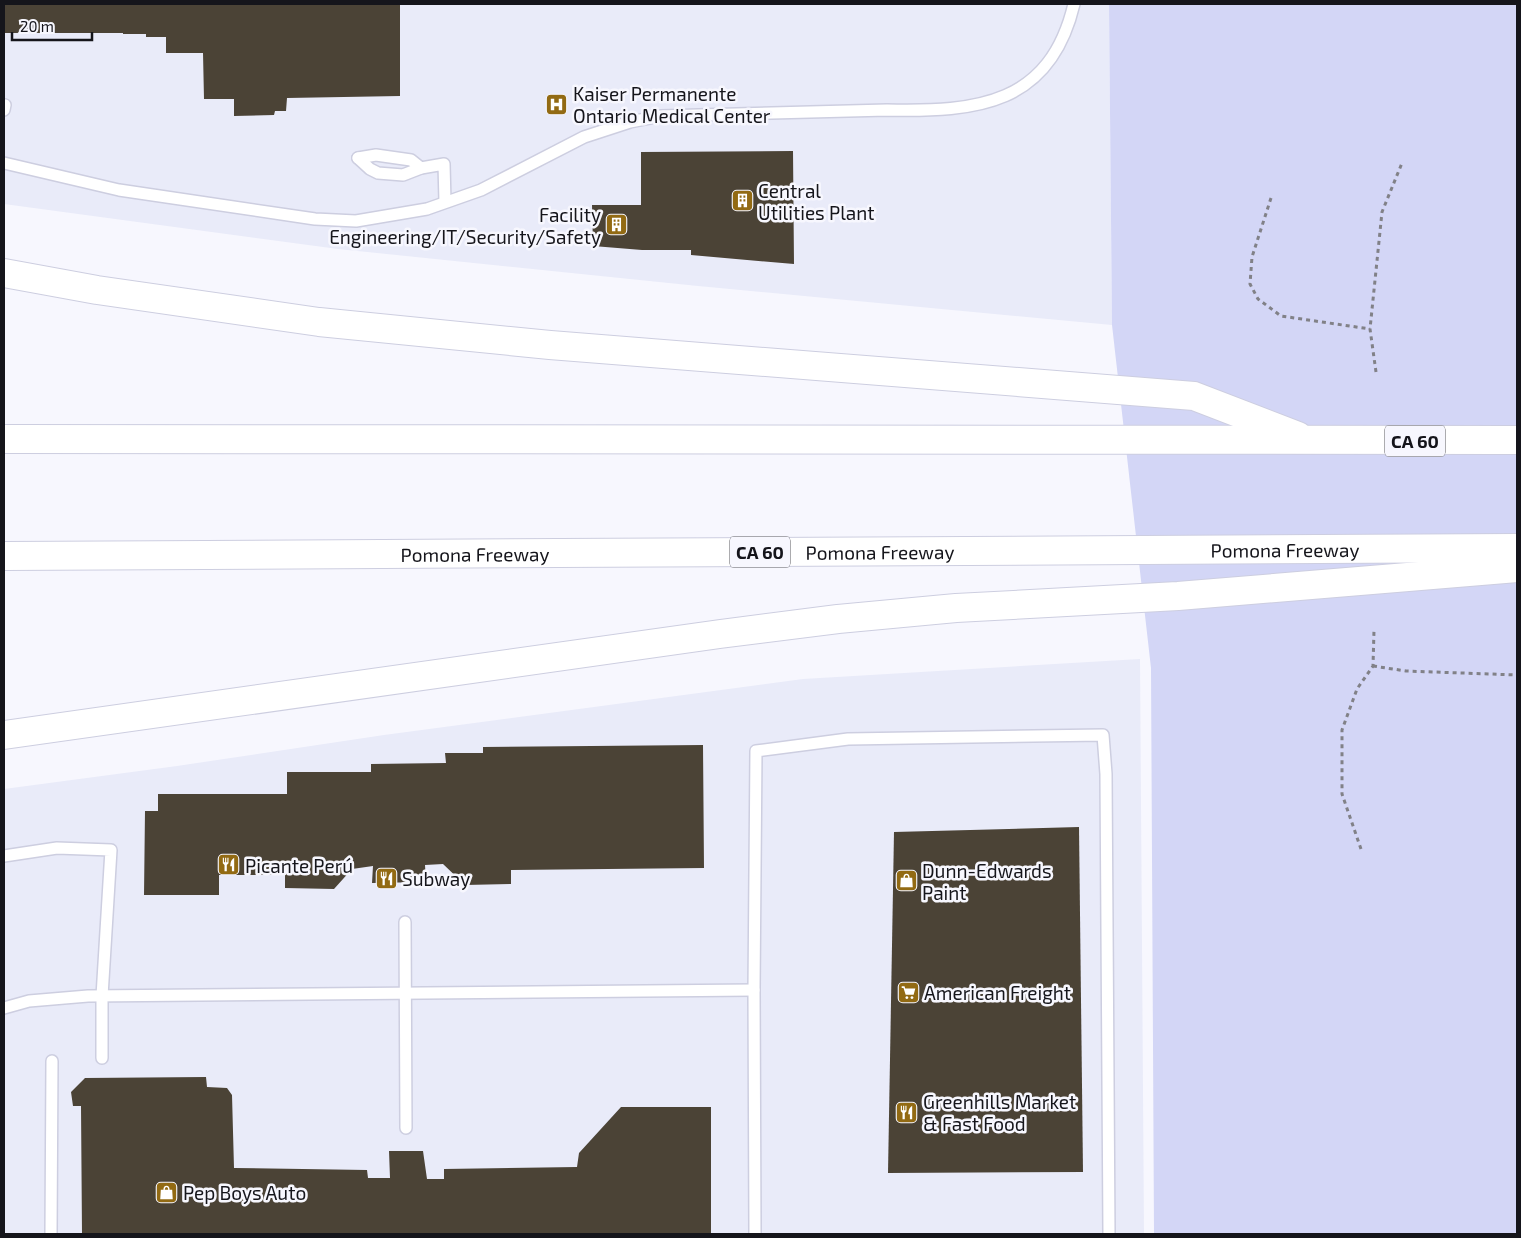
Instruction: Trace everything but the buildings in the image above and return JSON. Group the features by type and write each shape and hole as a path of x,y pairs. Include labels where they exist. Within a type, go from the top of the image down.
{"highway":[{"path":"4,273 97,290 319,322 560,346 1194,396 1313,442"},
{"name":"CA 60","path":"4,439 1313,442 1517,440"},
{"name":"Pomona Freeway","path":"4,556 1517,548"},
{"path":"4,735 710,635 838,619 956,608 1178,596 1517,568"}],"lane":[{"path":"4,163 119,190 315,219 356,221 427,209 481,190 584,137 630,122 653,118 868,110 921,111 992,101 1013,93 1045,68 1060,43 1074,4"},
{"path":"421,168 444,164 445,202"},
{"path":"755,1234 754,990 756,751 848,739 1103,735 1106,783 1109,1234"},
{"path":"4,856 57,848 111,850 102,996 102,1058"},
{"path":"405,922 406,1128"},
{"path":"4,1008 28,1001 102,996 754,990"},
{"path":"51,1234 52,1061"}],"path":[{"path":"1376,372 1370,329 1382,212 1402,163"},
{"path":"1271,198 1252,257 1250,284 1258,298 1281,316 1370,329"},
{"path":"1361,848 1342,794 1342,730 1357,689 1373,666 1374,630"},
{"path":"1373,666 1406,670 1517,676"}],"shaded area":[{"name":"Kaiser Permanente Ontario Medical Center","path":"4,4 1109,4 1112,325 698,286 338,249 4,204"},
{"path":"1109,4 1517,4 1517,1234 1154,1234 1151,668 1112,325"},
{"path":"1140,659 1144,1234 4,1234 4,789 177,766 384,735 803,679"}],"place":[{"name":"Kaiser Permanente Ontario Medical Center","path":"557,104"},
{"name":"Central Utilities Plant","path":"742,201"},
{"name":"Facility Engineering/IT/Security/Safety","path":"617,225"},
{"name":"Picante Perú","path":"229,865"},
{"name":"Subway","path":"386,878"},
{"name":"Dunn-Edwards Paint","path":"906,881"},
{"name":"American Freight","path":"908,992"},
{"name":"Greenhills Market & Fast Food","path":"907,1112"},
{"name":"Pep Boys Auto","path":"167,1192"}]}
